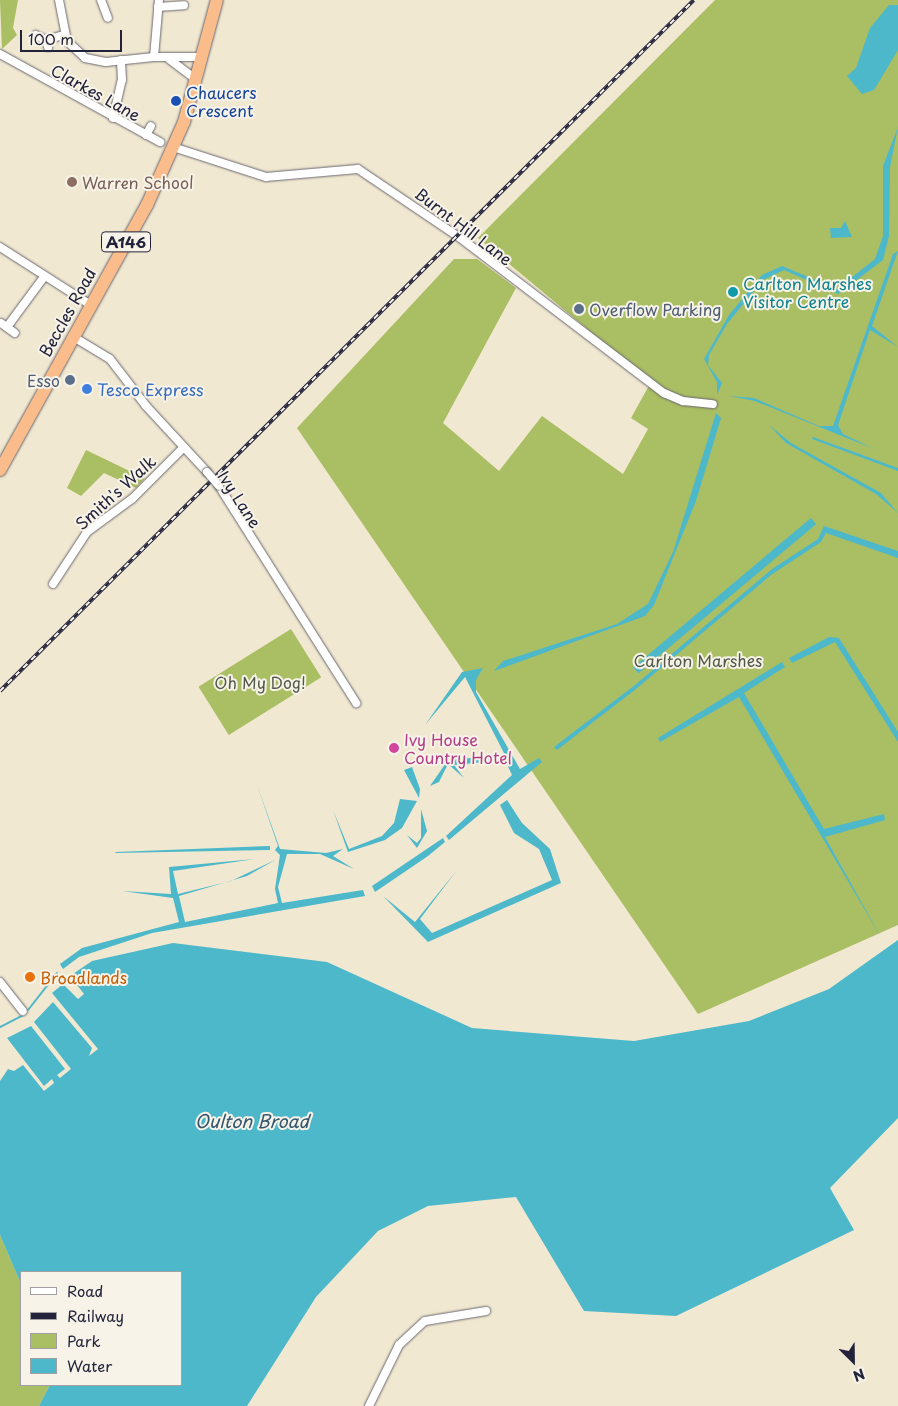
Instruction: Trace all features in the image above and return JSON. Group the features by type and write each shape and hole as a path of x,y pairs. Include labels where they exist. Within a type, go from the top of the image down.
{"highway":[{"name":"Beccles Road","path":"0,470 89,304 148,205 173,147 196,79 217,0"}],"street":[{"path":"59,0 64,35 85,58 121,60 154,56 169,59 203,57"},
{"path":"96,12 103,3"},
{"path":"103,3 108,18"},
{"path":"154,56 159,3 178,3"},
{"path":"36,35 47,44 64,35"},
{"name":"Clarkes Lane","path":"6,55 113,118 160,142"},
{"path":"169,59 196,79"},
{"path":"113,118 122,80 121,60"},
{"name":"Clarkes Lane","path":"146,135 151,126"},
{"name":"Burnt Hill Lane","path":"173,147 266,177 358,169 459,236 664,393 683,401 713,404"},
{"path":"0,246 44,277 89,304"},
{"path":"15,333 4,325 44,277"},
{"name":"Ivy Lane","path":"72,336 110,359 183,448 219,486 356,703"},
{"name":"Smith's Walk","path":"52,584 87,532 132,499 183,448"},
{"path":"0,982 23,1011"},
{"path":"369,1406 398,1345 425,1321 486,1311"}],"green space":[{"path":"0,0 18,0 13,28 17,35 2,49"},
{"name":"Carlton Marshes","path":"715,0 898,0 898,925 698,1014 297,428 454,259 477,259 516,288 443,423 499,471 542,416 623,474 648,429 631,418 651,382 478,238"},
{"path":"86,450 145,478 136,488 104,473 81,496 67,488"},
{"name":"Oh My Dog!","path":"291,629 321,677 229,735 199,687"},
{"path":"0,1235 20,1282 20,1386 49,1386 39,1406 0,1406"}],"water":[{"path":"889,5 898,5 898,50 874,90 862,94 847,76 856,68 870,28"},
{"path":"898,127 890,167 889,236 883,260 838,294 784,270 763,280 727,324 709,355 708,365 722,383 717,395 717,382 704,359 729,315 762,275 782,266 837,289 875,259 883,236 883,166"},
{"path":"845,221 852,237 831,238 830,228 841,228"},
{"path":"898,251 872,326 898,347 870,330 838,425 843,434 874,449 755,401 729,396 754,398 819,426 833,426 893,254"},
{"path":"716,413 721,418 696,501 654,605 645,616 494,671 503,661 617,624 648,604 673,552"},
{"path":"769,425 791,443 881,493 898,513 876,494 786,443"},
{"path":"813,437 898,468 898,471 812,439"},
{"path":"811,518 816,524 638,673 633,667"},
{"path":"824,526 898,551 898,558 826,533 821,542 771,575 636,689 557,750 554,747 635,685 772,569 818,539"},
{"path":"829,637 839,638 898,732 898,742 835,642 792,663 789,658"},
{"path":"782,662 785,667 744,693 824,829 884,814 885,820 825,837 881,937 739,697 660,742 658,738"},
{"path":"483,668 476,680 476,692 520,769 539,758 542,762 449,840 446,836 512,775 505,760 454,765 464,778 448,764 439,782 430,786 448,760 505,755 465,677 425,725 462,672"},
{"path":"412,767 420,789 419,798 404,770"},
{"path":"256,782 280,849 326,853 343,849 333,856 354,869 320,854 287,854 278,887 282,903 363,890 365,896 152,933 79,957 63,969 60,964 82,948 179,922 173,898 122,891 171,894 169,867 255,859 173,871 178,894 225,882 179,896 185,922 278,903 275,889 280,855 275,850 278,846"},
{"path":"400,799 417,801 402,828 385,840 348,852 333,810 349,849 382,836 394,823"},
{"path":"507,800 522,823 550,849 561,883 428,942 383,896 415,922 457,870 420,919 432,933 552,880 539,849 514,833 500,805"},
{"path":"421,809 427,831 417,848 407,835 417,843 421,838"},
{"path":"443,838 445,842 428,856 375,892 372,886"},
{"path":"270,846 270,850 115,853 116,852"},
{"path":"275,860 247,876 233,880"},
{"name":"Oulton Broad","path":"898,940 898,1118 830,1188 854,1230 676,1316 584,1311 516,1197 428,1206 378,1231 316,1297 247,1406 39,1406 49,1386 182,1386 182,1271 20,1271 20,1282 0,1235 0,1081 8,1069 14,1071 23,1065 44,1091 54,1083 52,1079 44,1086 7,1038 31,1026 65,1069 57,1075 60,1078 71,1069 34,1022 53,1002 92,1048 89,1056 98,1049 52,993 63,984 78,999 84,994 70,976 92,961 173,943 327,962 472,1028 634,1041 749,1021 829,989"}],"waterway":[{"path":"28,1010 57,973"},
{"path":"0,1027 22,1016"}],"railway":[{"path":"0,691 694,0"}],"place":[{"name":"Chaucers Crescent","path":"176,101"},
{"name":"Warren School","path":"72,182"},
{"name":"Carlton Marshes Visitor Centre","path":"733,292"},
{"name":"Overflow Parking","path":"579,309"},
{"name":"Esso","path":"70,380"},
{"name":"Tesco Express","path":"87,389"},
{"name":"Ivy House Country Hotel","path":"394,748"},
{"name":"Broadlands","path":"30,977"}]}
